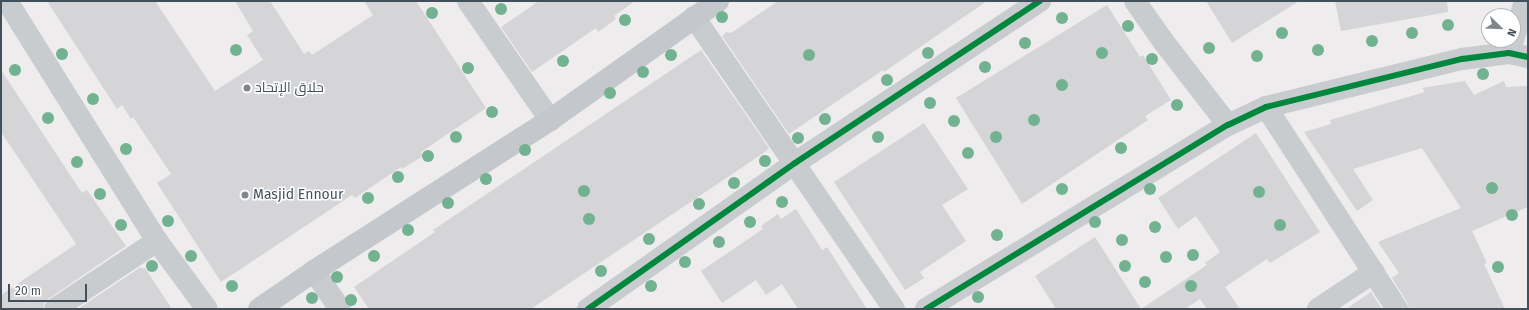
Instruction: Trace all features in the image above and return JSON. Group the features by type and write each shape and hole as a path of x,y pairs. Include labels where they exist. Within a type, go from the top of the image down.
{"main road":[{"path":"259,309 314,271 550,120 718,1"}],"street":[{"path":"7,1 157,241 207,309"},
{"path":"468,1 550,120"},
{"path":"588,309 795,163 1040,1"},
{"path":"1135,1 1163,41 1228,124"},
{"path":"926,309 1228,124 1266,107 1462,59 1519,55 1525,1"},
{"path":"694,17 894,309"},
{"path":"1266,107 1397,309"},
{"path":"55,309 157,241"},
{"path":"314,271 340,309"},
{"path":"1318,309 1374,272"}],"building":[{"path":"47,1 155,1 215,91 263,60 247,35 253,31 235,1 270,1 304,54 309,51 312,55 373,15 364,1 416,1 486,108 421,152 423,156 402,169 401,167 355,198 352,195 221,282 157,183 171,174 133,117 131,119 122,105 117,109"},
{"path":"539,1 635,1 614,16 616,19 598,32 596,28 532,72 501,27"},
{"path":"778,1 987,1 884,72 883,70 789,134 722,36 727,32 731,33"},
{"path":"1206,1 1299,1 1232,43"},
{"path":"1335,1 1447,1 1448,12 1341,31"},
{"path":"1107,5 1140,57 1143,55 1171,100 1145,116 1148,120 1022,204 956,98"},
{"path":"701,50 769,148 765,152 531,309 369,309 354,287 435,232 433,230"},
{"path":"1,70 82,193 87,190 126,246 48,299 44,303 43,309 1,309 1,295 76,244 1,132"},
{"path":"1465,81 1474,95 1504,81 1506,87 1528,86 1528,207 1472,231 1487,263 1484,264 1505,309 1409,309 1407,302 1392,278 1399,273 1378,242 1461,208 1422,148 1353,169 1373,200 1357,211 1304,132 1331,124 1330,120 1425,92 1422,88"},
{"path":"924,123 968,189 942,205 966,241 920,272 924,278 905,290 834,182"},
{"path":"1256,133 1320,232 1270,263 1267,259 1225,287 1240,309 1207,309 1200,299 1185,309 1141,309 1207,265 1205,263 1220,252 1196,216 1178,229 1158,198"},
{"path":"796,209 822,250 827,247 867,309 798,309 782,284 766,295 756,280 722,303 701,271 763,229 761,226 778,214 781,219"},
{"path":"1095,237 1141,309 1056,309 1035,276"},
{"path":"141,267 142,269 145,268 172,309 78,309"},
{"path":"1371,292 1382,309 1346,309"}],"cycle path":[{"path":"588,309 795,163 1040,1"},
{"path":"926,309 1228,125 1266,107 1462,59 1509,53 1528,57"}],"place":[{"name":"حلاق الإتحاد","path":"247,88"},
{"name":"Masjid Ennour","path":"245,195"}]}
